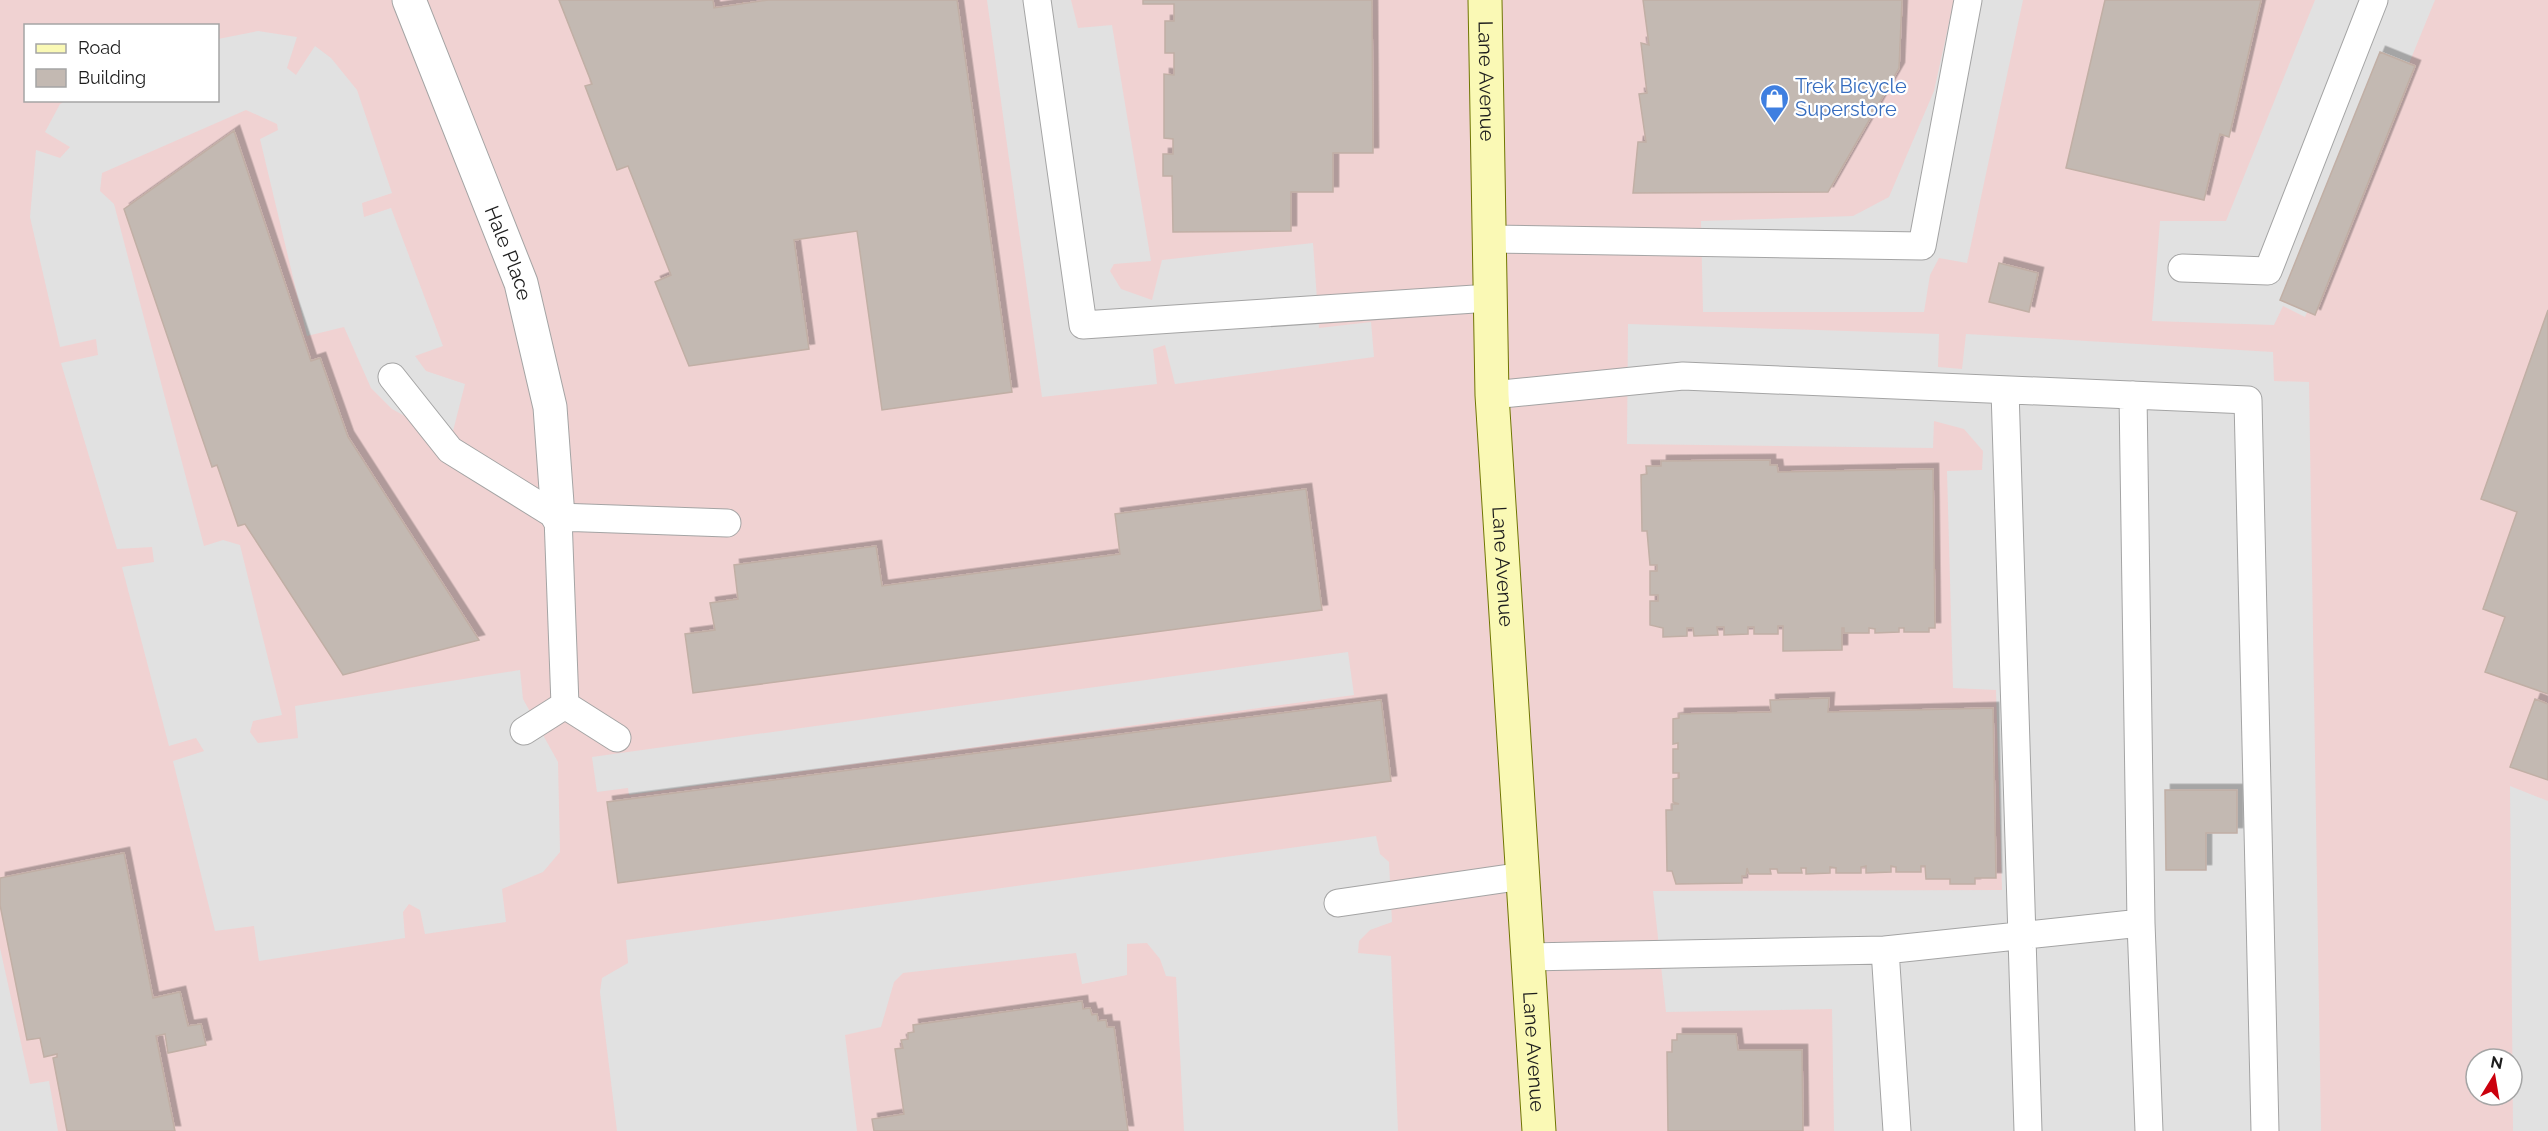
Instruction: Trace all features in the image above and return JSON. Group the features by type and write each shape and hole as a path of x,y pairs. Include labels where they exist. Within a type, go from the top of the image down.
{"main road":[{"name":"Lane Avenue","path":"1485,0 1492,395 1539,1131"}],"street":[{"name":"Hale Place","path":"409,0 521,283 550,407 558,517"}],"lane":[{"path":"1037,0 1083,325 1490,298"},
{"path":"1489,239 1922,246 1968,0"},
{"path":"2182,268 2268,271 2374,0"},
{"path":"1492,395 1683,376 2248,400 2265,1131"},
{"path":"392,377 450,450 558,517 727,523"},
{"path":"2005,390 2028,1131"},
{"path":"2133,395 2141,922 2149,1131"},
{"path":"558,517 566,705"},
{"path":"524,731 566,705"},
{"path":"566,705 617,738"},
{"path":"1338,903 1523,876"},
{"path":"1528,957 1885,950 2022,937 2141,922"},
{"path":"1885,950 1897,1131"}],"shaded area":[{"path":"0,0 2548,0 2548,1131 0,1131"},
{"path":"987,0 1071,0 1078,28 1112,25 1151,261 1114,264 1110,271 1121,289 1152,300 1162,260 1313,243 1319,328 1371,322 1374,357 1175,384 1165,345 1153,349 1157,384 1042,397"},
{"path":"1954,0 2023,0 1967,263 1939,258 1930,275 1924,312 1703,312 1701,221 1853,216 1889,197 1934,91"},
{"path":"2315,0 2435,0 2305,317 2283,306 2274,325 2152,321 2160,221 2226,221"},
{"path":"258,31 297,37 287,68 296,75 315,46 331,58 357,90 392,193 362,203 364,217 391,208 443,346 415,356 426,371 465,384 452,435 434,432 392,409 371,388 344,327 307,336 260,139 278,130 277,124 246,110 102,173 100,191 114,204 204,546 223,540 240,545 282,715 253,721 250,732 258,743 298,738 295,706 520,670 523,699 558,762 560,852 543,872 502,889 506,922 425,934 420,910 409,904 403,912 405,938 259,961 254,926 215,931 173,761 204,751 196,738 169,746 122,567 154,562 152,547 117,549 61,363 98,355 96,339 60,347 30,217 36,150 60,158 70,147 45,132 60,104 64,102 219,102 219,39"},
{"path":"1628,324 1939,334 1938,367 1962,369 1966,334 2273,352 2274,381 2309,382 2321,1131 1834,1131 1832,1009 1666,1012 1653,891 2002,890 1996,690 1953,688 1947,471 1982,470 1983,451 1964,429 1934,421 1933,448 1627,444"},
{"path":"1348,652 1354,695 629,795 628,788 597,792 592,757"},
{"path":"2510,786 2548,801 2548,1131 2513,1131 2513,1107 2524,1107 2524,1047 2512,1047"},
{"path":"1376,836 1380,854 1389,862 1392,922 1370,930 1359,941 1358,953 1391,956 1398,1131 1184,1131 1176,977 1166,976 1160,959 1147,943 1127,944 1127,975 1082,984 1076,953 903,973 894,982 881,1027 845,1035 857,1131 617,1131 600,992 602,978 628,963 626,940"},
{"path":"0,948 30,1084 49,1081 58,1131 0,1131"}],"building":[{"path":"559,0 713,0 714,8 768,0 957,0 1012,392 882,410 857,231 794,240 809,349 689,366 655,282 671,275 628,166 617,170 585,86 592,84"},
{"path":"1143,0 1372,0 1373,153 1333,153 1333,192 1291,192 1291,231 1173,232 1172,176 1163,176 1163,154 1173,154 1173,139 1164,138 1164,74 1174,75 1174,53 1165,53 1165,21 1174,21 1174,4 1143,4"},
{"path":"1643,0 1902,0 1899,68 1828,192 1633,193 1638,142 1646,142 1639,94 1647,93 1641,43 1649,45"},
{"path":"2105,0 2261,0 2229,137 2220,134 2204,200 2066,168"},
{"path":"2380,52 2415,66 2315,315 2280,300"},
{"path":"234,131 311,361 320,358 348,437 479,640 343,675 245,524 238,526 217,465 212,467 124,209"},
{"path":"1999,263 2038,273 2029,312 1989,302"},
{"path":"2548,310 2548,694 2485,672 2505,617 2483,609 2517,512 2481,499"},
{"path":"1770,460 1770,465 1777,465 1778,472 1933,469 1935,628 1929,628 1929,632 1904,632 1904,628 1899,628 1899,632 1875,633 1875,629 1869,628 1869,633 1844,633 1844,628 1842,628 1842,650 1783,651 1783,626 1778,626 1778,634 1754,634 1754,627 1748,627 1748,634 1724,635 1724,627 1717,627 1718,635 1694,636 1693,628 1687,628 1687,636 1663,637 1663,628 1650,625 1650,601 1658,601 1658,595 1650,595 1650,571 1657,571 1657,565 1650,565 1647,531 1642,531 1641,475 1647,474 1646,466 1661,466 1661,461"},
{"path":"1306,489 1322,610 693,693 685,634 715,630 710,603 738,599 734,565 876,546 882,586 1120,554 1115,514"},
{"path":"1829,698 1828,712 1993,708 1996,878 1975,878 1975,884 1950,884 1950,879 1926,879 1925,866 1921,866 1921,872 1896,872 1896,867 1891,866 1891,872 1866,873 1866,866 1861,867 1861,873 1836,873 1836,868 1830,867 1830,873 1806,874 1806,868 1801,868 1802,873 1778,873 1777,869 1770,869 1771,874 1749,874 1747,868 1746,876 1742,876 1742,883 1676,884 1672,871 1667,871 1666,810 1672,810 1672,804 1679,804 1673,802 1673,779 1679,778 1679,773 1673,773 1673,749 1678,749 1678,743 1673,744 1673,719 1679,718 1679,714 1771,712 1770,700"},
{"path":"2535,699 2548,704 2548,780 2510,767"},
{"path":"1381,700 1391,781 618,883 607,802"},
{"path":"2165,790 2237,790 2237,833 2206,833 2206,870 2166,870"},
{"path":"124,853 153,998 180,992 188,1026 201,1024 206,1045 168,1053 165,1034 156,1036 175,1131 67,1131 53,1058 57,1057 57,1054 44,1057 40,1038 27,1040 0,905 0,878"},
{"path":"1082,1001 1083,1009 1090,1008 1092,1015 1097,1014 1098,1021 1106,1020 1107,1027 1114,1027 1128,1131 874,1131 872,1119 904,1114 895,1049 903,1048 901,1040 908,1039 908,1033 914,1032 913,1025"},
{"path":"1677,1034 1736,1034 1738,1050 1802,1050 1803,1131 1668,1131 1667,1052 1672,1052 1672,1040 1677,1040"}],"place":[{"name":"Trek Bicycle Superstore","path":"1774,124"}]}
